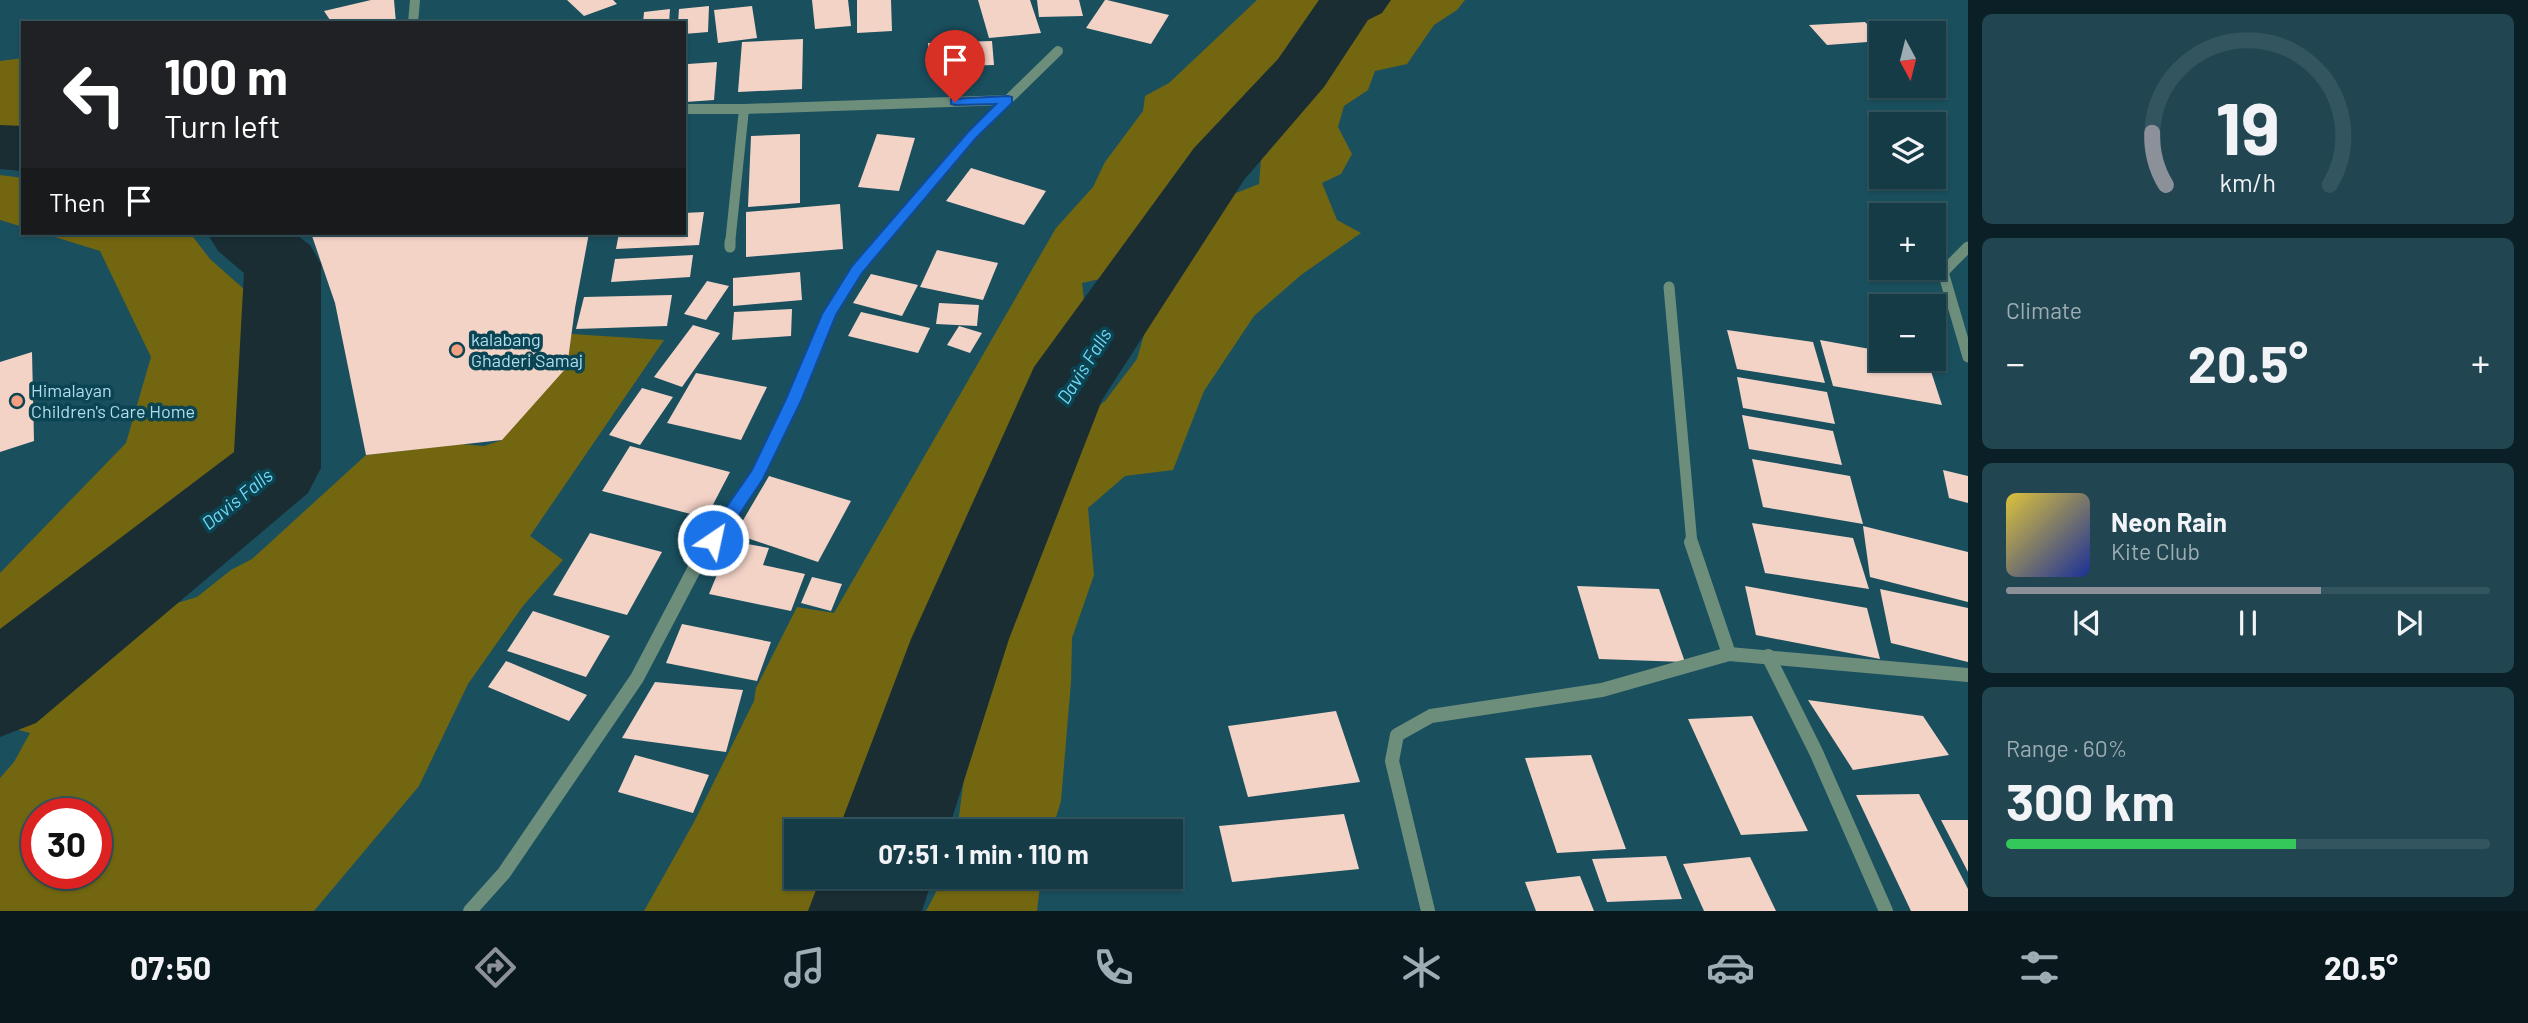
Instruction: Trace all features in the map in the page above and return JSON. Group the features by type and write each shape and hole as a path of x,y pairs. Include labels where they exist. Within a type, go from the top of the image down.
{"street":[{"path":"413,21 415,0"},
{"path":"470,911 504,873 637,678 698,562 758,474 830,314 857,270 972,135 1058,51"},
{"path":"686,109 1008,100"},
{"path":"730,247 744,109"},
{"path":"1968,247 1943,272 1968,357"},
{"path":"1669,287 1691,542 1729,654"},
{"path":"1428,911 1392,761 1397,735 1431,716 1602,690 1729,654 1968,675"},
{"path":"1768,656 1816,752 1886,911"}],"shaded area":[{"path":"1257,0 1349,0 1327,21 1290,41 1291,52 1278,64 1261,96 1235,114 1203,164 1170,191 1126,273 1082,283 1084,300 1097,331 1067,359 1050,389 1028,413 1004,502 974,542 955,623 918,661 887,716 848,819 784,819 784,889 824,889 820,911 644,911 694,822 797,607 834,613 1056,228 1093,187 1105,162 1143,111 1145,96 1169,83"},
{"path":"1382,0 1465,0 1457,10 1434,25 1407,64 1375,71 1368,90 1344,106 1338,127 1352,154 1341,174 1322,183 1337,220 1361,233 1301,275 1254,316 1204,391 1173,470 1125,476 1088,508 1094,575 1072,638 1061,801 1056,819 959,819 974,702 1005,608 1025,586 1053,442 1105,401 1137,359 1155,297 1181,230 1223,198 1259,184 1264,122 1284,101 1322,73 1325,58 1352,8"},
{"path":"21,58 21,131 0,131 0,61"},
{"path":"0,175 21,178 21,226 0,220"},
{"path":"48,235 192,235 210,259 272,314 259,455 0,664 0,573 126,443 151,357 100,251"},
{"path":"572,334 664,340 530,536 563,560 523,606 468,684 419,786 314,911 0,911 0,778 14,762 30,733 4,726 16,692 54,683 99,651 131,617 197,597 231,570 252,559 366,455 460,444 484,446 502,440"},
{"path":"938,889 1040,889 1037,911 926,911"}],"building":[{"path":"371,0 394,0 396,21 331,21 324,11"},
{"path":"567,0 613,0 617,4 584,16"},
{"path":"812,0 848,0 851,26 815,29"},
{"path":"857,0 891,0 892,31 857,33"},
{"path":"978,0 1030,0 1041,33 989,38"},
{"path":"1037,0 1079,0 1083,16 1039,17"},
{"path":"1105,0 1169,15 1151,44 1086,28"},
{"path":"709,6 708,32 686,34 686,21 678,21 679,9"},
{"path":"752,6 757,38 718,43 714,10"},
{"path":"670,9 669,21 643,21 644,12"},
{"path":"1865,22 1869,26 1869,42 1827,45 1809,25"},
{"path":"803,39 802,89 738,92 742,42"},
{"path":"992,41 994,65 929,67 928,43"},
{"path":"717,62 714,100 686,102 688,64"},
{"path":"800,134 800,203 748,207 751,136"},
{"path":"877,134 915,138 899,191 858,187"},
{"path":"971,168 1046,191 1024,225 946,201"},
{"path":"840,204 843,249 746,257 746,212"},
{"path":"704,212 699,245 616,249 619,235 686,235 686,213"},
{"name":"kalabang Ghaderi Samaj","path":"312,235 589,235 567,367 502,440 366,455 335,303"},
{"path":"937,250 998,263 983,300 920,287"},
{"path":"693,255 690,277 611,282 615,259"},
{"path":"800,272 802,300 733,306 733,278"},
{"path":"871,274 918,285 902,316 853,303"},
{"path":"707,281 729,286 706,320 684,314"},
{"path":"672,295 667,326 576,329 584,297"},
{"path":"939,303 979,305 977,326 936,324"},
{"path":"792,309 791,336 732,340 734,312"},
{"path":"861,312 930,328 918,353 848,336"},
{"path":"693,325 720,333 682,387 654,377"},
{"path":"959,326 982,333 970,353 947,345"},
{"path":"1727,330 1813,342 1825,383 1737,369"},
{"path":"1820,340 1869,349 1869,371 1931,371 1942,405 1833,386"},
{"name":"Himalayan Children's Care Home","path":"32,352 34,441 0,452 0,362"},
{"path":"696,373 767,387 741,440 667,423"},
{"path":"1737,377 1827,392 1835,424 1743,408"},
{"path":"642,388 673,397 640,445 609,435"},
{"path":"1742,415 1833,431 1842,465 1749,449"},
{"path":"630,446 730,472 706,518 602,491"},
{"path":"1752,459 1850,476 1863,524 1763,507"},
{"path":"1943,470 1968,476 1968,503 1949,498"},
{"path":"769,476 851,501 818,562 735,534"},
{"path":"1752,523 1853,538 1869,589 1765,573"},
{"path":"1863,526 1968,552 1968,602 1870,577"},
{"path":"590,533 662,552 627,615 553,595"},
{"path":"731,541 769,548 763,565 805,574 791,611 709,594"},
{"path":"812,577 842,584 831,611 801,603"},
{"path":"1577,586 1659,589 1685,662 1599,659"},
{"path":"1745,586 1867,608 1880,659 1756,635"},
{"path":"1880,589 1968,608 1968,662 1891,643"},
{"path":"533,611 610,636 586,677 507,651"},
{"path":"682,624 771,642 757,681 666,663"},
{"path":"506,661 587,695 569,721 488,687"},
{"path":"655,682 743,690 726,752 622,738"},
{"path":"1808,700 1923,716 1949,755 1853,770"},
{"path":"1336,711 1360,782 1248,797 1228,726"},
{"path":"1752,716 1808,831 1741,835 1688,719"},
{"path":"635,755 709,775 693,813 618,792"},
{"path":"1591,755 1626,849 1557,853 1525,758"},
{"path":"1919,794 1968,889 1968,911 1911,911 1856,795"},
{"path":"1344,814 1359,869 1232,882 1219,826"},
{"path":"1941,820 1968,820 1968,872"},
{"path":"1666,856 1682,899 1607,902 1592,859"},
{"path":"1750,857 1776,911 1704,911 1683,864"},
{"path":"1580,876 1594,911 1536,911 1525,882"}],"waterway":[{"name":"Davis Falls","path":"897,819 960,639 1064,390 1219,164 1301,73 1345,7 1360,0"},
{"name":"Davis Falls","path":"0,147 21,149"},
{"name":"Davis Falls","path":"0,690 277,468 283,264 247,235"},
{"name":"Davis Falls","path":"865,911 873,889"}],"place":[{"name":"kalabang Ghaderi Samaj","path":"457,350"},
{"name":"Himalayan Children's Care Home","path":"17,401"}],"route":[{"path":"713,540 758,474 830,314 857,270 972,135 1008,100 955,102"}]}
